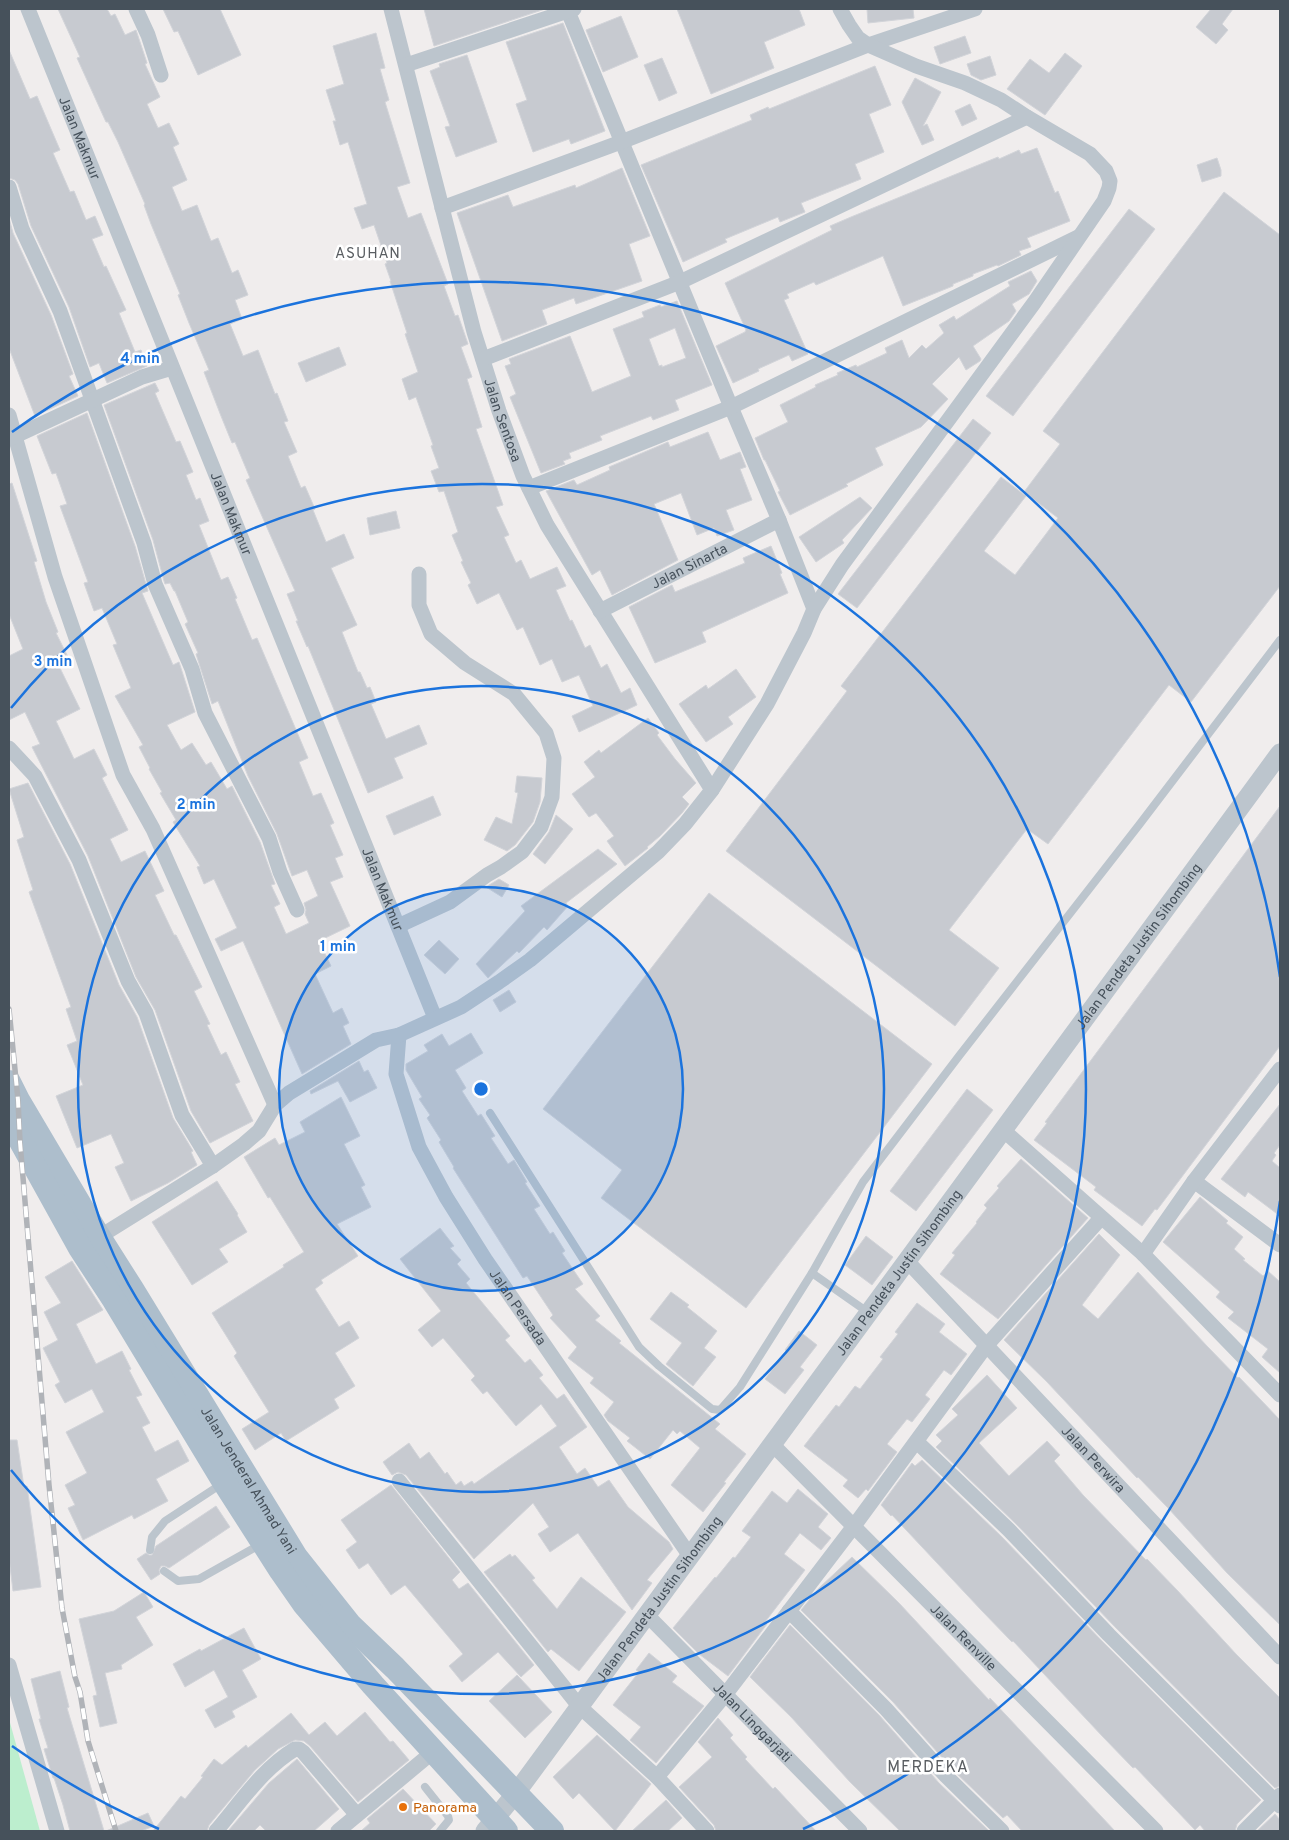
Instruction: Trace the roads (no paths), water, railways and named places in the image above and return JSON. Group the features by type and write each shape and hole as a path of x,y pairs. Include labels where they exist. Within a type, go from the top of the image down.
{"main road":[{"name":"Jalan Jenderal Ahmad Yani","path":"9,1082 99,1237 229,1475 263,1543 288,1564 395,1668 552,1831"},
{"name":"Jalan Jenderal Ahmad Yani","path":"9,1120 80,1248 288,1564 304,1604 434,1751 495,1827"}],"street":[{"name":"Jalan Makmur","path":"28,9 435,1018"},
{"path":"136,9 148,35 161,75"},
{"name":"Jalan Sentosa","path":"390,9 498,411 547,525 712,790"},
{"path":"99,1237 213,1166 259,1131 276,1105 289,1093 376,1040 399,1035 468,1002 500,982 537,954 658,852 712,790 767,704 814,609 842,566 1034,302 1104,201 1110,181 1106,171 1090,154 1001,100 965,83 916,66 868,46 858,38 840,9"},
{"path":"442,208 621,142 868,46 975,9"},
{"path":"406,65 570,10 621,142 779,520 814,609"},
{"path":"483,359 680,282 1027,117"},
{"path":"9,187 22,229 60,311 144,543 155,584 192,669 205,714 269,838 280,872 297,910"},
{"path":"530,488 731,407 1078,237"},
{"path":"12,437 142,377 172,368"},
{"path":"9,415 12,437 55,576 106,730 123,775 153,829 276,1105"},
{"name":"Jalan Sinarta","path":"600,611 779,520"},
{"path":"398,926 450,902 522,852 541,826 552,797 554,758 546,732 514,694 465,662 431,634 419,604 419,574"},
{"path":"9,748 35,776 80,860 128,981 146,1014 182,1116 213,1166"},
{"name":"Jalan Pendeta Justin Sihombing","path":"495,1827 516,1793 646,1614 1280,753"},
{"name":"Jalan Persada","path":"399,1035 396,1074 419,1147 446,1197 486,1259 690,1556"},
{"path":"1143,1254 1194,1181 1280,1069"},
{"path":"1003,1130 1100,1218 1143,1254 1280,1395"},
{"path":"1194,1181 1280,1245"},
{"path":"657,1777 725,1695 917,1442 986,1346 1100,1218"},
{"name":"Jalan Perwira","path":"907,1261 1280,1657"},
{"path":"917,1442 1009,1530 1109,1635 1279,1800 1244,1831"},
{"name":"Jalan Renville","path":"772,1444 1156,1831"},
{"path":"399,1481 579,1706 657,1777 708,1831"},
{"path":"789,1611 886,1709 946,1776 1002,1831"},
{"name":"Jalan Linggarjati","path":"646,1614 860,1831"},
{"path":"9,1665 57,1831"},
{"path":"216,1831 272,1766 294,1749 299,1749 302,1752 357,1815"},
{"path":"338,1831 434,1751"}],"lane":[{"path":"490,1113 639,1347 658,1366 712,1409 720,1410 740,1387 812,1273 863,1182 1280,640"},
{"path":"812,1273 869,1312"},
{"path":"150,1550 152,1537 165,1521 229,1475"},
{"path":"164,1571 178,1581 199,1579 263,1543"},
{"path":"425,1787 448,1816 448,1820 440,1831"}],"railway":[{"path":"9,1009 49,1485 62,1608 75,1677 80,1692 88,1741 116,1831"}],"place":[{"name":"Panorama","path":"403,1807"}],"district":[{"name":"ASUHAN","path":"368,253"},
{"name":"MERDEKA","path":"928,1766"}]}
